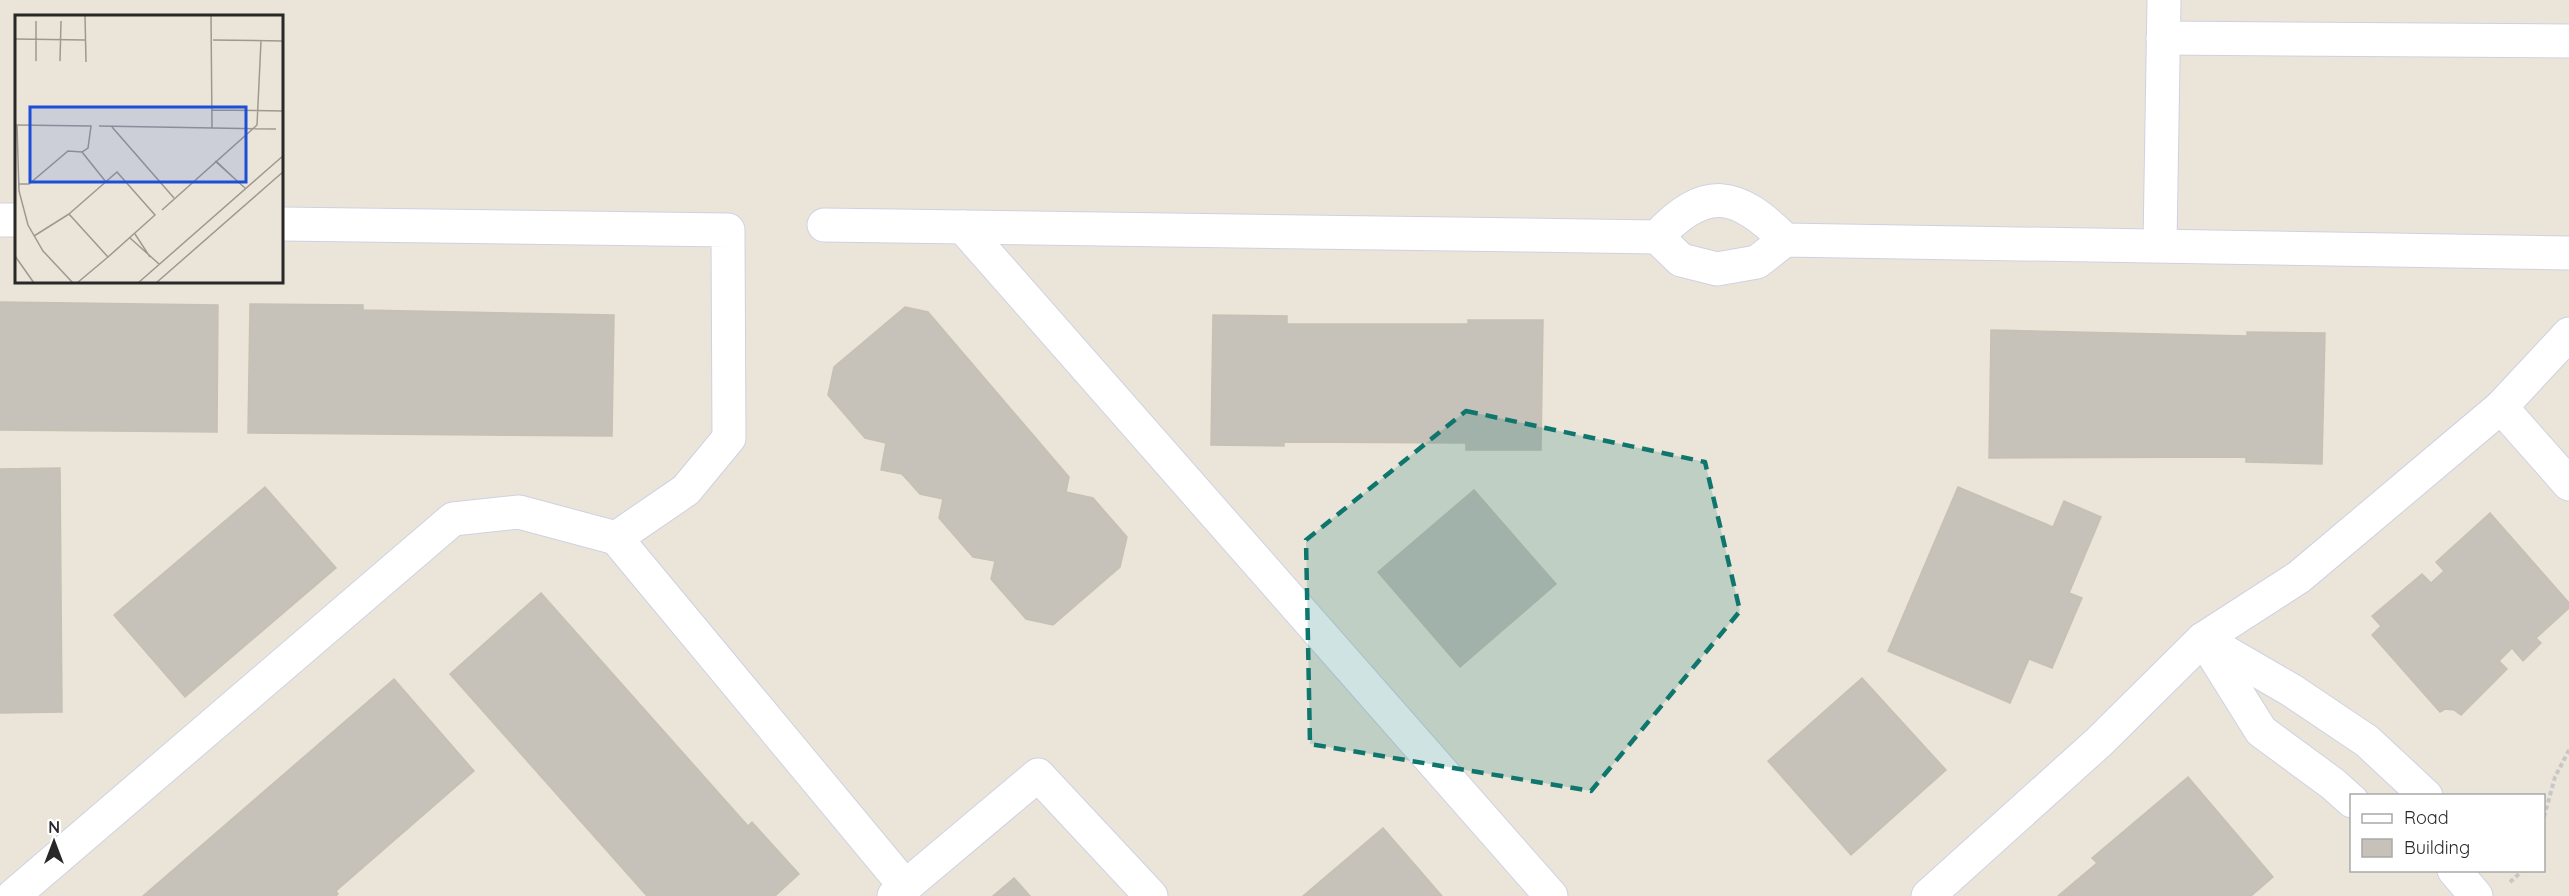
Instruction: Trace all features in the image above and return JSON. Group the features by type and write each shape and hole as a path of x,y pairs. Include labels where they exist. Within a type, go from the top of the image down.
{"street":[{"path":"2160,244 2164,0"},
{"path":"2163,38 2569,41"},
{"path":"1657,237 1675,218 1696,204 1721,200 1742,205 1766,220 1785,240"},
{"path":"284,224 728,230 729,438 686,490 616,538"},
{"path":"824,225 1657,237 1681,260 1717,268 1756,262 1785,240 2160,244 2569,253"},
{"path":"963,227 1551,896"},
{"path":"1928,896 2099,742 2203,639 2299,577 2501,406 2569,334"},
{"path":"2501,406 2569,484"},
{"path":"13,896 453,519 519,512 616,538 899,891 1038,775 1151,896"},
{"path":"2203,639 2291,690 2367,741 2425,794"},
{"path":"2203,639 2261,731 2350,799"},
{"path":"2456,872 2476,896"}],"path":[{"path":"2545,814 2555,777 2569,750"}],"highlighted area":[{"path":"1466,411 1705,462 1740,611 1591,791 1310,744 1306,540"}],"building":[{"path":"0,302 218,305 217,432 0,430"},
{"path":"250,304 363,305 363,310 614,315 612,436 248,433"},
{"path":"905,307 928,312 1069,477 1066,492 1093,498 1127,537 1120,567 1053,625 1026,619 991,579 995,561 973,557 939,518 943,499 920,494 902,474 881,470 886,443 865,438 828,395 834,367"},
{"path":"1213,315 1287,316 1287,324 1468,324 1468,320 1543,320 1541,450 1466,450 1466,443 1284,442 1284,446 1211,445"},
{"path":"1991,330 2247,336 2247,332 2325,333 2322,464 2246,462 2246,457 1989,458"},
{"path":"60,468 62,712 0,713 0,469"},
{"path":"265,487 336,568 185,697 114,615"},
{"path":"1958,487 2053,527 2064,501 2101,517 2069,593 2082,598 2052,668 2029,659 2010,703 1888,651"},
{"path":"1474,490 1556,584 1460,667 1378,572"},
{"path":"2490,513 2569,603 2569,608 2536,638 2541,643 2523,661 2512,648 2499,661 2507,669 2461,715 2454,710 2445,709 2440,712 2372,635 2381,626 2372,616 2422,574 2431,583 2444,571 2436,562"},
{"path":"541,593 748,826 752,822 799,874 775,896 647,896 450,674"},
{"path":"1862,678 1946,770 1851,855 1768,761"},
{"path":"394,679 474,771 336,891 338,894 336,896 143,896"},
{"path":"2188,777 2273,877 2251,896 2058,896 2097,863 2092,858"},
{"path":"1383,828 1442,896 1303,896"},
{"path":"1014,878 1030,896 993,896"}]}
